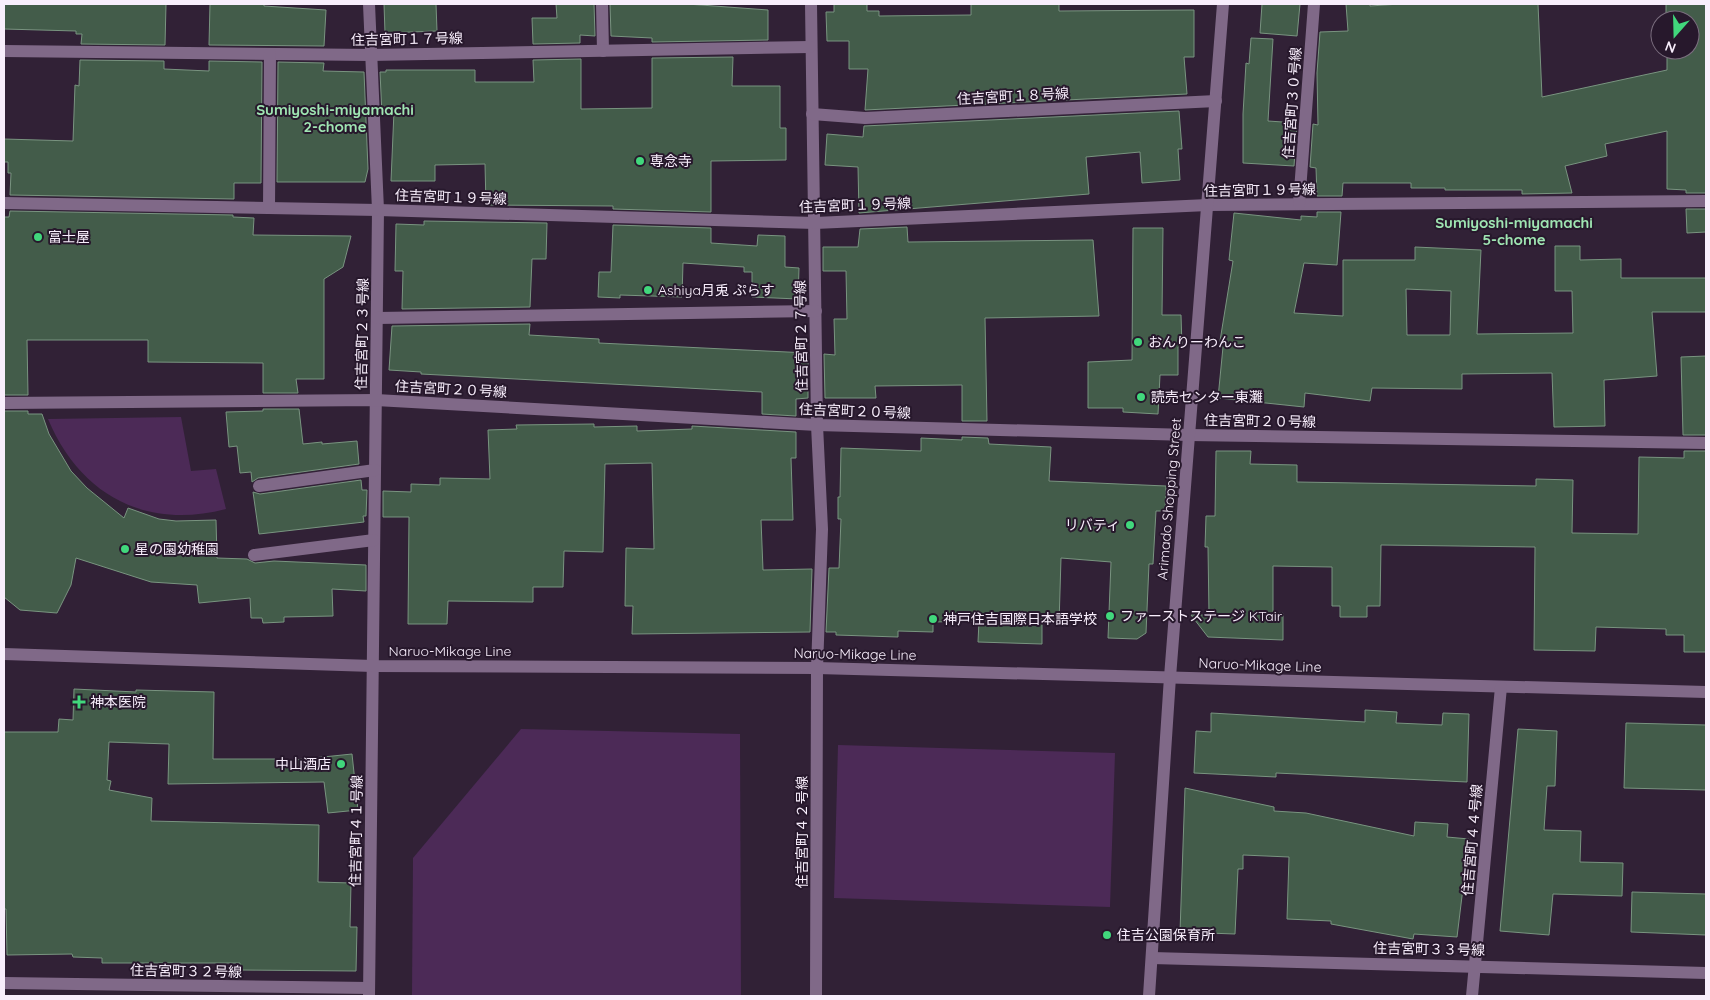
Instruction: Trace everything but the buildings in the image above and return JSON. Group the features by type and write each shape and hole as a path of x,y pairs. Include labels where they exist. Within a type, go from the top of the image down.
{"street":[{"name":"住吉宮町２３号線","path":"369,4 378,210 373,666"},
{"path":"602,4 603,50"},
{"name":"住吉宮町２７号線","path":"811,4 810,46 815,223 817,425 822,529 817,668"},
{"name":"Arimado Shopping Street","path":"1149,996 1170,677 1223,4"},
{"name":"住吉宮町３０号線","path":"1299,204 1314,4"},
{"name":"住吉宮町１７号線","path":"4,51 370,55 810,46"},
{"path":"269,208 270,54"},
{"name":"住吉宮町１８号線","path":"812,114 865,118 1216,102"},
{"name":"住吉宮町１９号線","path":"4,203 378,210 815,223 1208,205 1706,201"},
{"path":"377,318 816,311"},
{"name":"住吉宮町２０号線","path":"4,402 376,400 817,425 1189,435 1706,443"},
{"path":"259,486 375,470"},
{"path":"254,555 374,540"},
{"name":"Naruo-Mikage Line","path":"4,654 373,666 817,668 1706,692"},
{"name":"住吉宮町４１号線","path":"369,992 373,666"},
{"name":"住吉宮町４２号線","path":"816,996 817,668"},
{"name":"住吉宮町４４号線","path":"1472,996 1501,686"},
{"name":"住吉宮町３３号線","path":"1152,958 1475,965 1706,973"},
{"name":"住吉宮町３２号線","path":"4,983 369,992"}],"shaded area":[{"path":"181,417 191,471 216,469 226,509 196,514 169,514 143,510 119,500 97,486 78,468 62,446 48,419"},
{"path":"521,729 740,734 741,996 412,996 413,858"},
{"path":"838,745 1115,753 1110,907 834,898"}],"place":[{"name":"専念寺","path":"640,161"},
{"name":"富士屋","path":"38,237"},
{"name":"Ashiya月兎 ぷらす","path":"648,290"},
{"name":"おんりーわんこ","path":"1138,342"},
{"name":"読売センター東灘","path":"1141,397"},
{"name":"リバティ","path":"1130,525"},
{"name":"星の園幼稚園","path":"125,549"},
{"name":"ファーストステージ KTair","path":"1110,616"},
{"name":"神戸住吉国際日本語学校","path":"933,619"},
{"name":"神本医院","path":"79,702"},
{"name":"中山酒店","path":"341,764"},
{"name":"住吉公園保育所","path":"1107,935"}],"district":[{"name":"Sumiyoshi-miyamachi 2-chome","path":"335,118"},
{"name":"Sumiyoshi-miyamachi 5-chome","path":"1514,232"}]}
